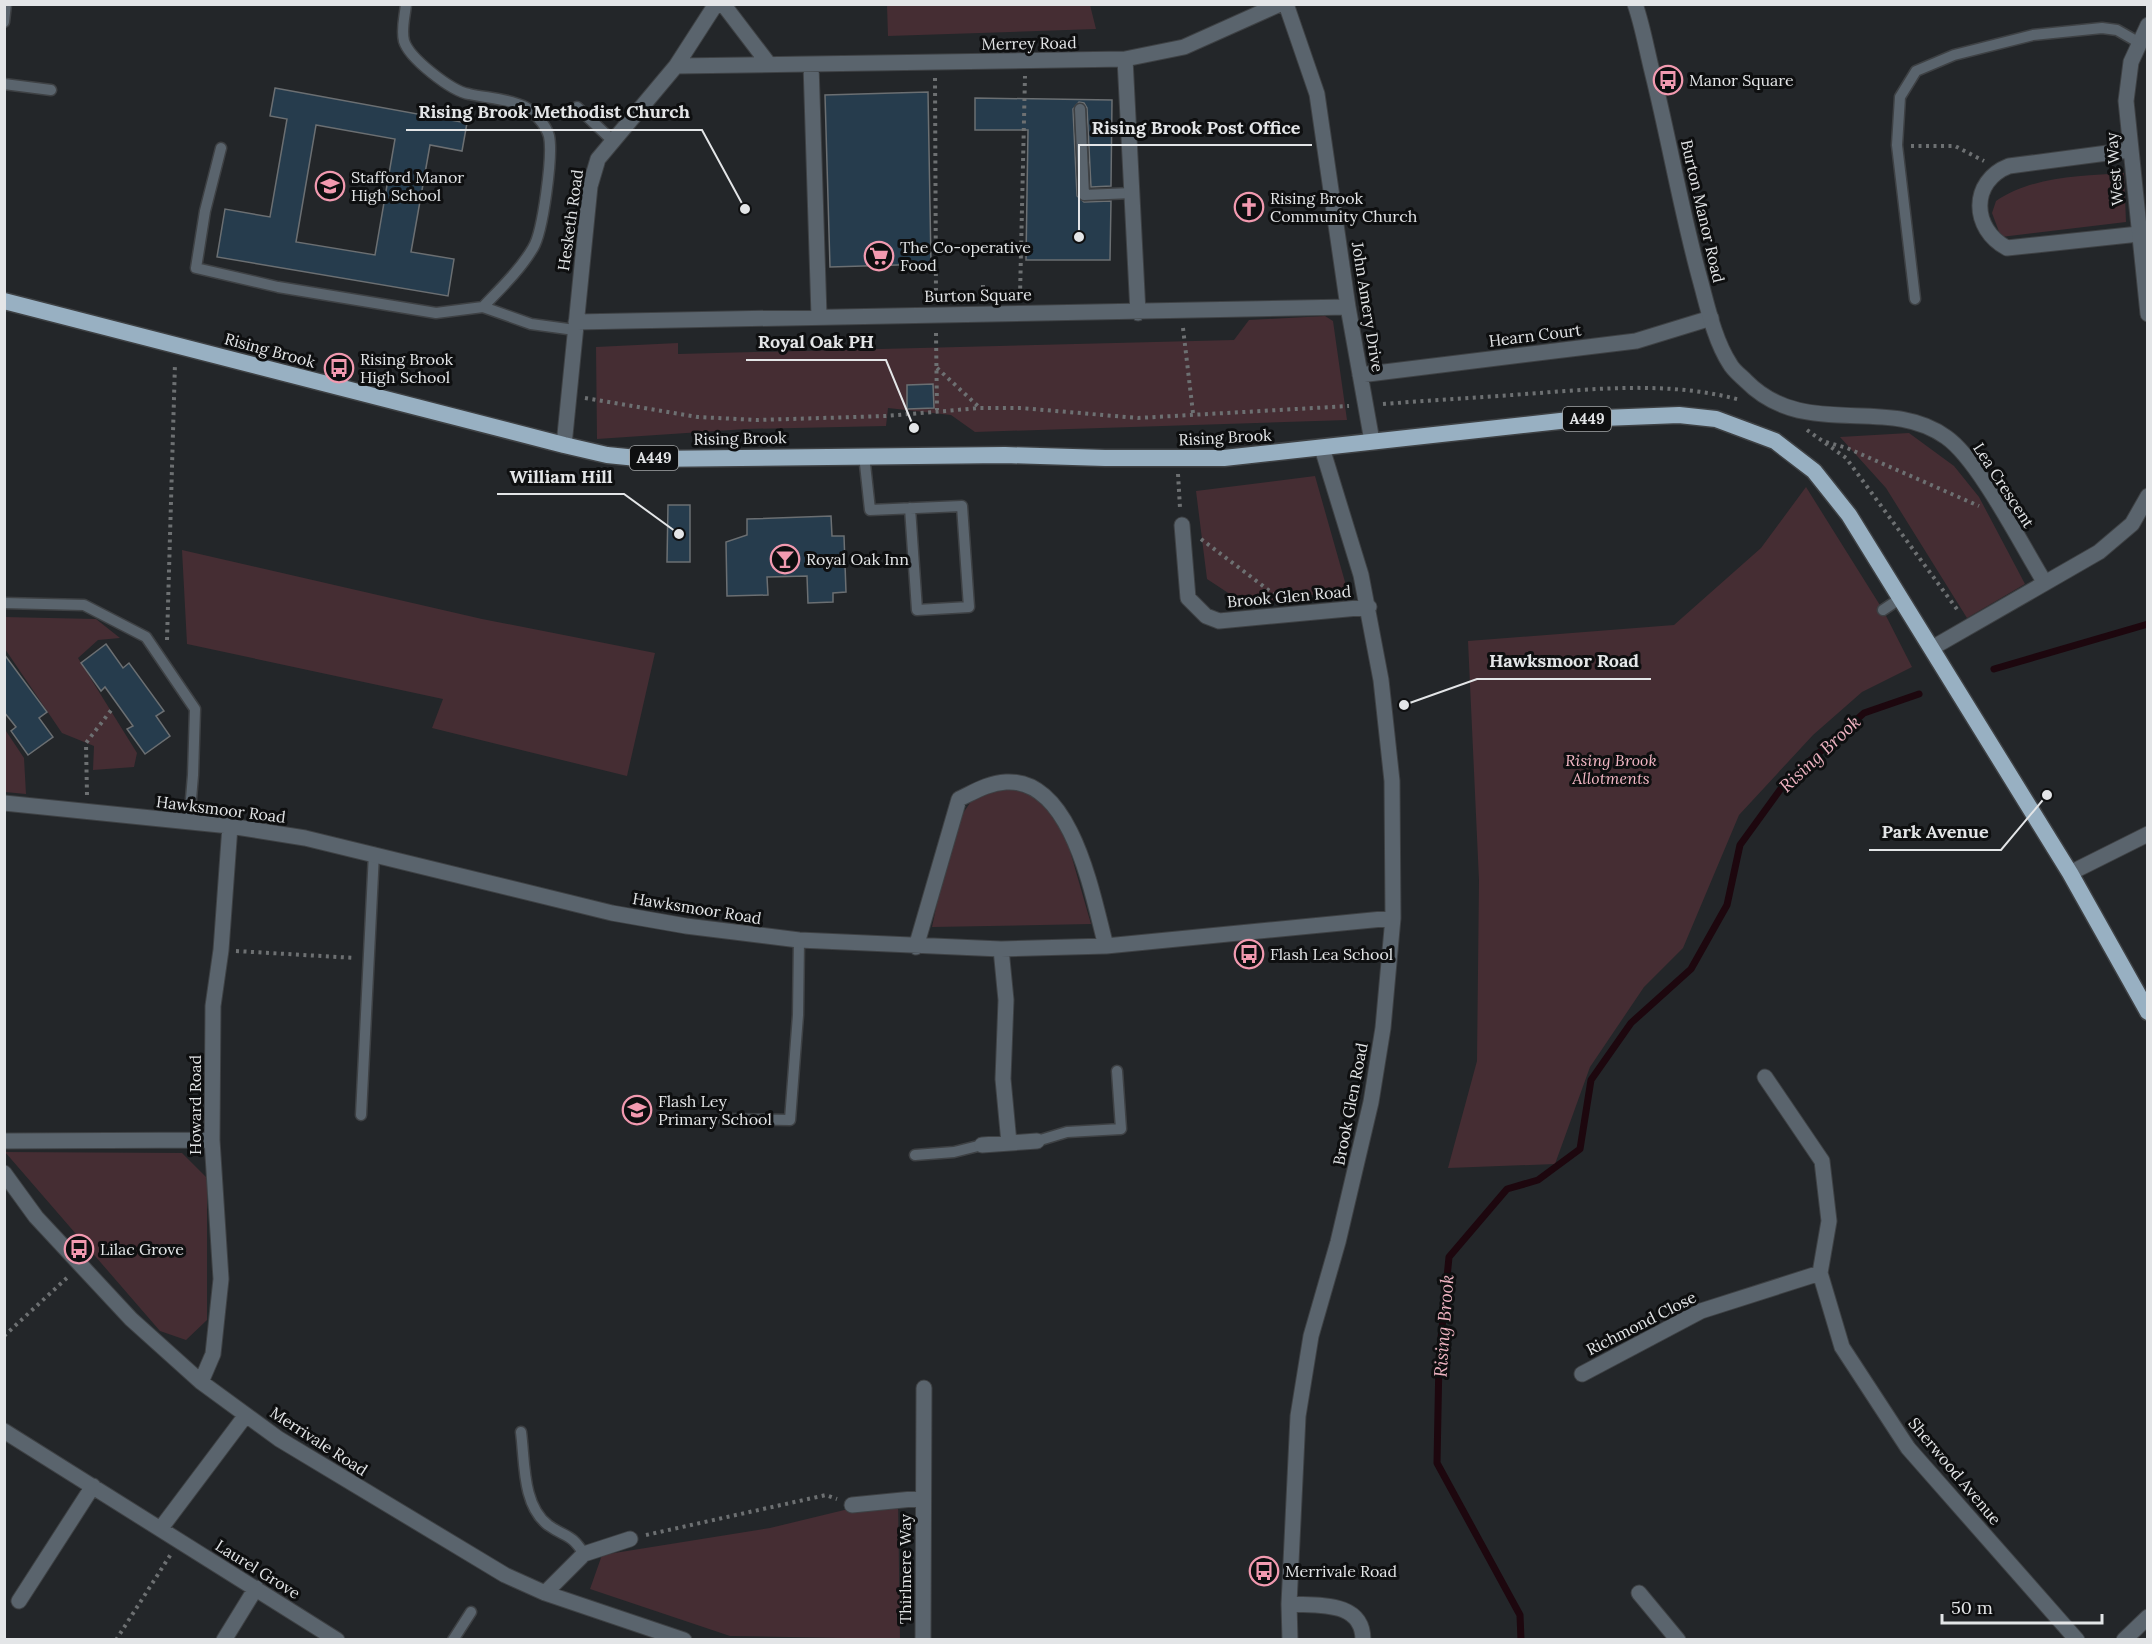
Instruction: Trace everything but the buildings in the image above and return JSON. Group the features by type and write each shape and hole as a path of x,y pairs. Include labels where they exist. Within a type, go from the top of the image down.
{"highway":[{"name":"Rising Brook","path":"4,300 564,445 607,455 646,459 1005,454 1177,459 1224,458 1578,419 1679,415 1716,419 1775,441 1814,471 1849,515 2070,873 2148,1012"}],"street":[{"name":"Hesketh Road","path":"564,445 590,186 598,159 676,66 716,4"},
{"path":"723,4 768,63"},
{"name":"Merrey Road","path":"676,66 1125,59 1184,47 1280,4"},
{"name":"John Amery Drive","path":"1286,4 1317,93 1348,307 1372,441"},
{"name":"Burton Manor Road","path":"1635,4 1693,254 1711,318 1730,365 1753,388 1776,403"},
{"name":"West Way","path":"2148,25 2138,42 2127,81 2130,150 2148,314"},
{"path":"1125,59 1138,313"},
{"path":"811,64 819,316"},
{"path":"2130,150 2009,166 1994,172 1985,183 1980,205 1984,229 1995,242 2007,248 2139,234"},
{"name":"Burton Square","path":"575,326 819,316 1020,312 1138,313 1348,307"},
{"name":"Hearn Court","path":"1360,375 1636,341 1711,318"},
{"name":"Lea Crescent","path":"1776,403 1803,412 1902,419 1927,426 1946,437 1958,448 1999,508 2045,583"},
{"name":"Brook Glen Road","path":"1290,1640 1289,1604 1298,1416 1311,1336 1338,1242 1371,1102 1383,1028 1393,918 1392,781 1381,680 1369,607 1350,535 1322,448"},
{"path":"1932,648 2099,552 2132,524 2148,496"},
{"name":"Brook Glen Road","path":"1182,525 1188,598 1196,608 1219,621 1369,607"},
{"path":"916,947 959,799 986,786 1008,782 1031,788 1052,804 1070,830 1084,864 1106,946"},
{"name":"Hawksmoor Road","path":"4,803 231,826 374,853 612,913 686,926 800,940 916,947 1001,949 1106,946 1393,918"},
{"name":"Howard Road","path":"201,1382 213,1354 221,1279 212,1140 213,1006 221,951 231,826"},
{"path":"2070,873 2148,834"},
{"path":"1001,949 1006,1000 1003,1079 1009,1143"},
{"name":"Sherwood Avenue","path":"1765,1077 1822,1161 1829,1221 1820,1273 1842,1347 1908,1448 2077,1640"},
{"path":"4,1141 212,1140"},
{"path":"982,1145 1037,1141"},
{"name":"Merrivale Road","path":"4,1173 36,1217 131,1319 201,1382 246,1414 386,1505 505,1575 545,1593 684,1640"},
{"name":"Richmond Close","path":"1582,1374 1701,1311 1820,1273"},
{"name":"Thirlmere Way","path":"923,1640 924,1388"},
{"path":"161,1528 246,1414"},
{"name":"Laurel Grove","path":"4,1431 337,1640"},
{"path":"19,1601 93,1486"},
{"name":"Thirlmere Way","path":"852,1505 923,1498"},
{"path":"545,1593 584,1554 630,1539"},
{"path":"224,1640 256,1588"},
{"path":"1639,1593 1678,1640"},
{"path":"1289,1604 1341,1607 1355,1616 1363,1640"},
{"path":"2124,1640 2148,1617"}],"lane":[{"path":"4,22 6,4"},
{"path":"406,4 404,42 422,63 458,91 524,106 537,117 549,134 550,163 535,246 483,307"},
{"path":"1915,299 1897,145 1900,97 1916,71 1954,54 2033,35 2102,28 2117,30 2138,42"},
{"path":"4,84 51,90"},
{"path":"577,107 612,140"},
{"path":"1080,110 1084,195 1132,193"},
{"path":"221,148 205,212 196,268 329,297 436,313 483,307 531,324 575,326"},
{"path":"864,455 870,510 910,508 962,506 969,608 917,610 910,508"},
{"path":"1883,610 1901,598"},
{"path":"4,603 84,605 146,637 195,709 194,775 189,822"},
{"path":"361,1115 374,853"},
{"path":"723,1119 790,1120 798,1015 800,940"},
{"path":"1037,1141 1067,1132 1120,1129 1117,1071"},
{"path":"915,1155 954,1152 982,1145"},
{"path":"521,1432 531,1505 547,1525 575,1539 584,1554"},
{"path":"453,1640 471,1612"}],"path":[{"path":"1020,312 1026,61"},
{"path":"935,62 937,410"},
{"path":"1897,145 1955,146 1990,164 1994,172"},
{"path":"1181,312 1193,413"},
{"path":"166,666 176,344"},
{"path":"937,368 980,408"},
{"path":"568,395 698,417 758,420 886,416 980,408 1021,408 1138,418 1584,390 1659,389 1707,393 1746,403"},
{"path":"1798,426 1846,458 1970,627"},
{"path":"1822,441 1847,448 1984,509 1999,508"},
{"path":"1177,459 1182,525 1301,615"},
{"path":"87,810 86,743 112,709"},
{"path":"221,951 370,959"},
{"path":"4,1336 81,1265"},
{"path":"630,1539 826,1495 852,1505"},
{"path":"116,1640 179,1540"}],"green space":[{"path":"887,5 1090,5 1096,29 888,36"},
{"path":"2124,173 2126,222 2001,237 1992,213 1996,201 2010,193 2026,186 2058,179"},
{"path":"1325,316 1333,321 1347,420 975,432 951,415 888,408 886,426 746,429 597,439 596,347 678,343 678,354 1234,340 1249,320"},
{"path":"1909,433 1954,466 1979,497 2025,584 1967,618 1886,488 1840,437"},
{"path":"1315,476 1347,589 1248,606 1207,579 1196,491"},
{"name":"Rising Brook Allotments","path":"1806,487 1883,610 1912,667 1862,692 1813,735 1739,815 1683,948 1644,987 1590,1067 1555,1164 1448,1168 1477,1061 1479,880 1468,641 1674,625 1761,548"},
{"path":"182,550 482,619 655,653 627,776 432,728 443,699 187,644"},
{"path":"4,617 96,619 120,638 98,640 78,658 137,753 134,767 93,770 94,746 62,733 5,649"},
{"path":"4,728 24,758 26,794 5,792"},
{"path":"1006,787 1038,797 1064,830 1091,924 932,927 953,828 974,797"},
{"path":"5,1152 182,1153 207,1178 207,1320 186,1340 160,1331"},
{"path":"898,1497 900,1639 730,1636 590,1589 602,1555 770,1528"}],"waterway":[{"name":"Rising Brook","path":"1994,669 2148,624"},
{"name":"Rising Brook","path":"1521,1640 1520,1615 1437,1463 1439,1359 1449,1257 1507,1189 1538,1180 1580,1149 1591,1080 1631,1023 1691,969 1727,905 1740,845 1785,783 1864,713 1919,694"}],"place":[{"name":"Manor Square","path":"1668,80"},
{"name":"Stafford Manor High School","path":"330,186"},
{"name":"Rising Brook Community Church","path":"1249,207"},
{"name":"Rising Brook Methodist Church","path":"745,209"},
{"name":"Rising Brook Post Office","path":"1079,237"},
{"name":"The Co-operative Food","path":"879,256"},
{"name":"Rising Brook High School","path":"339,368"},
{"name":"Royal Oak PH","path":"914,428"},
{"name":"William Hill","path":"679,534"},
{"name":"Royal Oak Inn","path":"785,559"},
{"name":"Hawksmoor Road","path":"1404,705"},
{"name":"Park Avenue","path":"2047,795"},
{"name":"Flash Lea School","path":"1249,954"},
{"name":"Flash Ley Primary School","path":"637,1110"},
{"name":"Lilac Grove","path":"79,1249"},
{"name":"Merrivale Road","path":"1264,1571"}]}
